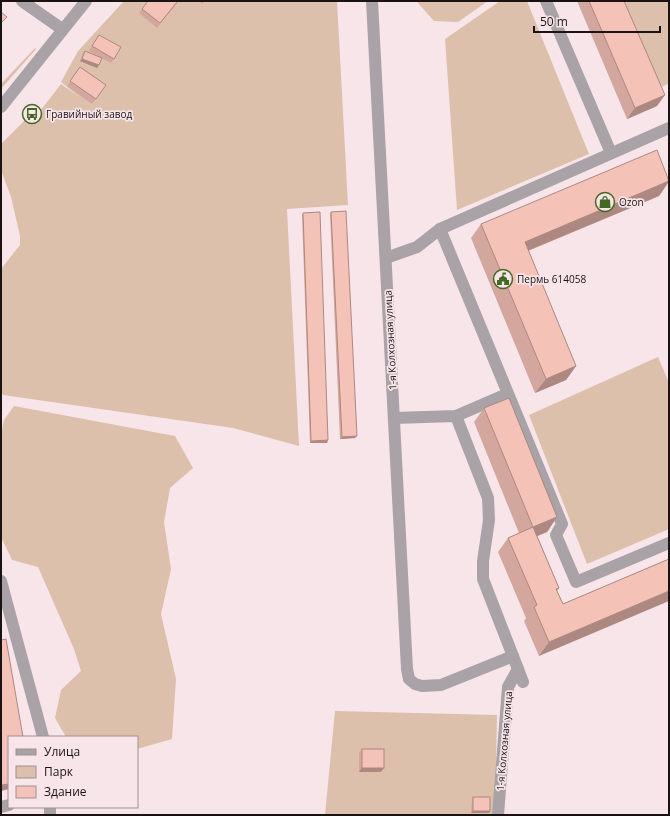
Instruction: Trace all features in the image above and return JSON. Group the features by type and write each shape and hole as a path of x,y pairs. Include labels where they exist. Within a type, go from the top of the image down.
{"street":[{"path":"22,1 62,29"},
{"path":"1,107 62,29 86,1"},
{"name":"1-я Колхозная улица","path":"372,1 407,669 410,679 415,684 422,686 441,685 513,656"},
{"path":"546,1 611,153"},
{"path":"386,258 417,247 440,228 669,128"},
{"path":"440,228 507,394 562,524 556,535 576,582 669,543"},
{"path":"394,418 456,416 507,394"},
{"path":"456,416 488,498 489,520 483,561 484,579 523,682"},
{"path":"1,581 43,736"},
{"name":"1-я Колхозная улица","path":"498,815 508,687 518,669"}],"green space":[{"path":"124,1 337,1 348,205 287,209 299,446 233,428 3,395 1,390 1,269 20,245 20,236 11,197 1,170 1,144 25,120 28,122 40,111 61,84 78,96 61,82 78,51"},
{"path":"418,1 488,1 458,22 434,21 418,3"},
{"path":"500,1 527,1 589,154 457,210 445,39"},
{"path":"619,1 669,1 669,83 662,87 651,68"},
{"path":"35,48 36,49 1,89 1,84"},
{"path":"658,357 669,383 669,529 587,564 529,415"},
{"path":"14,406 175,436 193,468 170,488 164,522 171,569 161,614 176,679 172,739 138,749 138,736 65,736 55,718 61,690 81,671 74,649 38,567 12,560 1,537 1,435 4,420"},
{"path":"335,711 497,715 495,815 325,815"}],"building":[{"path":"148,1 178,1 160,23 142,9"},
{"path":"589,1 624,1 665,95 635,108"},
{"path":"1,12 7,17 1,23"},
{"path":"99,35 121,47 114,59 92,46"},
{"path":"85,51 102,58 99,65 82,59"},
{"path":"80,67 106,85 96,99 70,81"},
{"path":"657,150 669,181 525,242 576,366 546,379 481,224"},
{"path":"346,211 357,436 342,437 331,212"},
{"path":"320,212 328,440 311,441 303,213"},
{"path":"509,398 557,517 533,527 484,408"},
{"path":"533,527 559,588 556,589 563,604 669,559 669,591 549,642 534,607 537,605 508,538"},
{"path":"6,639 23,736 8,736 8,784 1,785 1,640"},
{"path":"362,749 384,749 384,768 362,768"},
{"path":"473,797 490,797 490,811 473,811"}],"place":[{"name":"Гравийный завод","path":"32,114"},
{"name":"Ozon","path":"605,202"},
{"name":"Пермь 614058","path":"503,279"}]}
